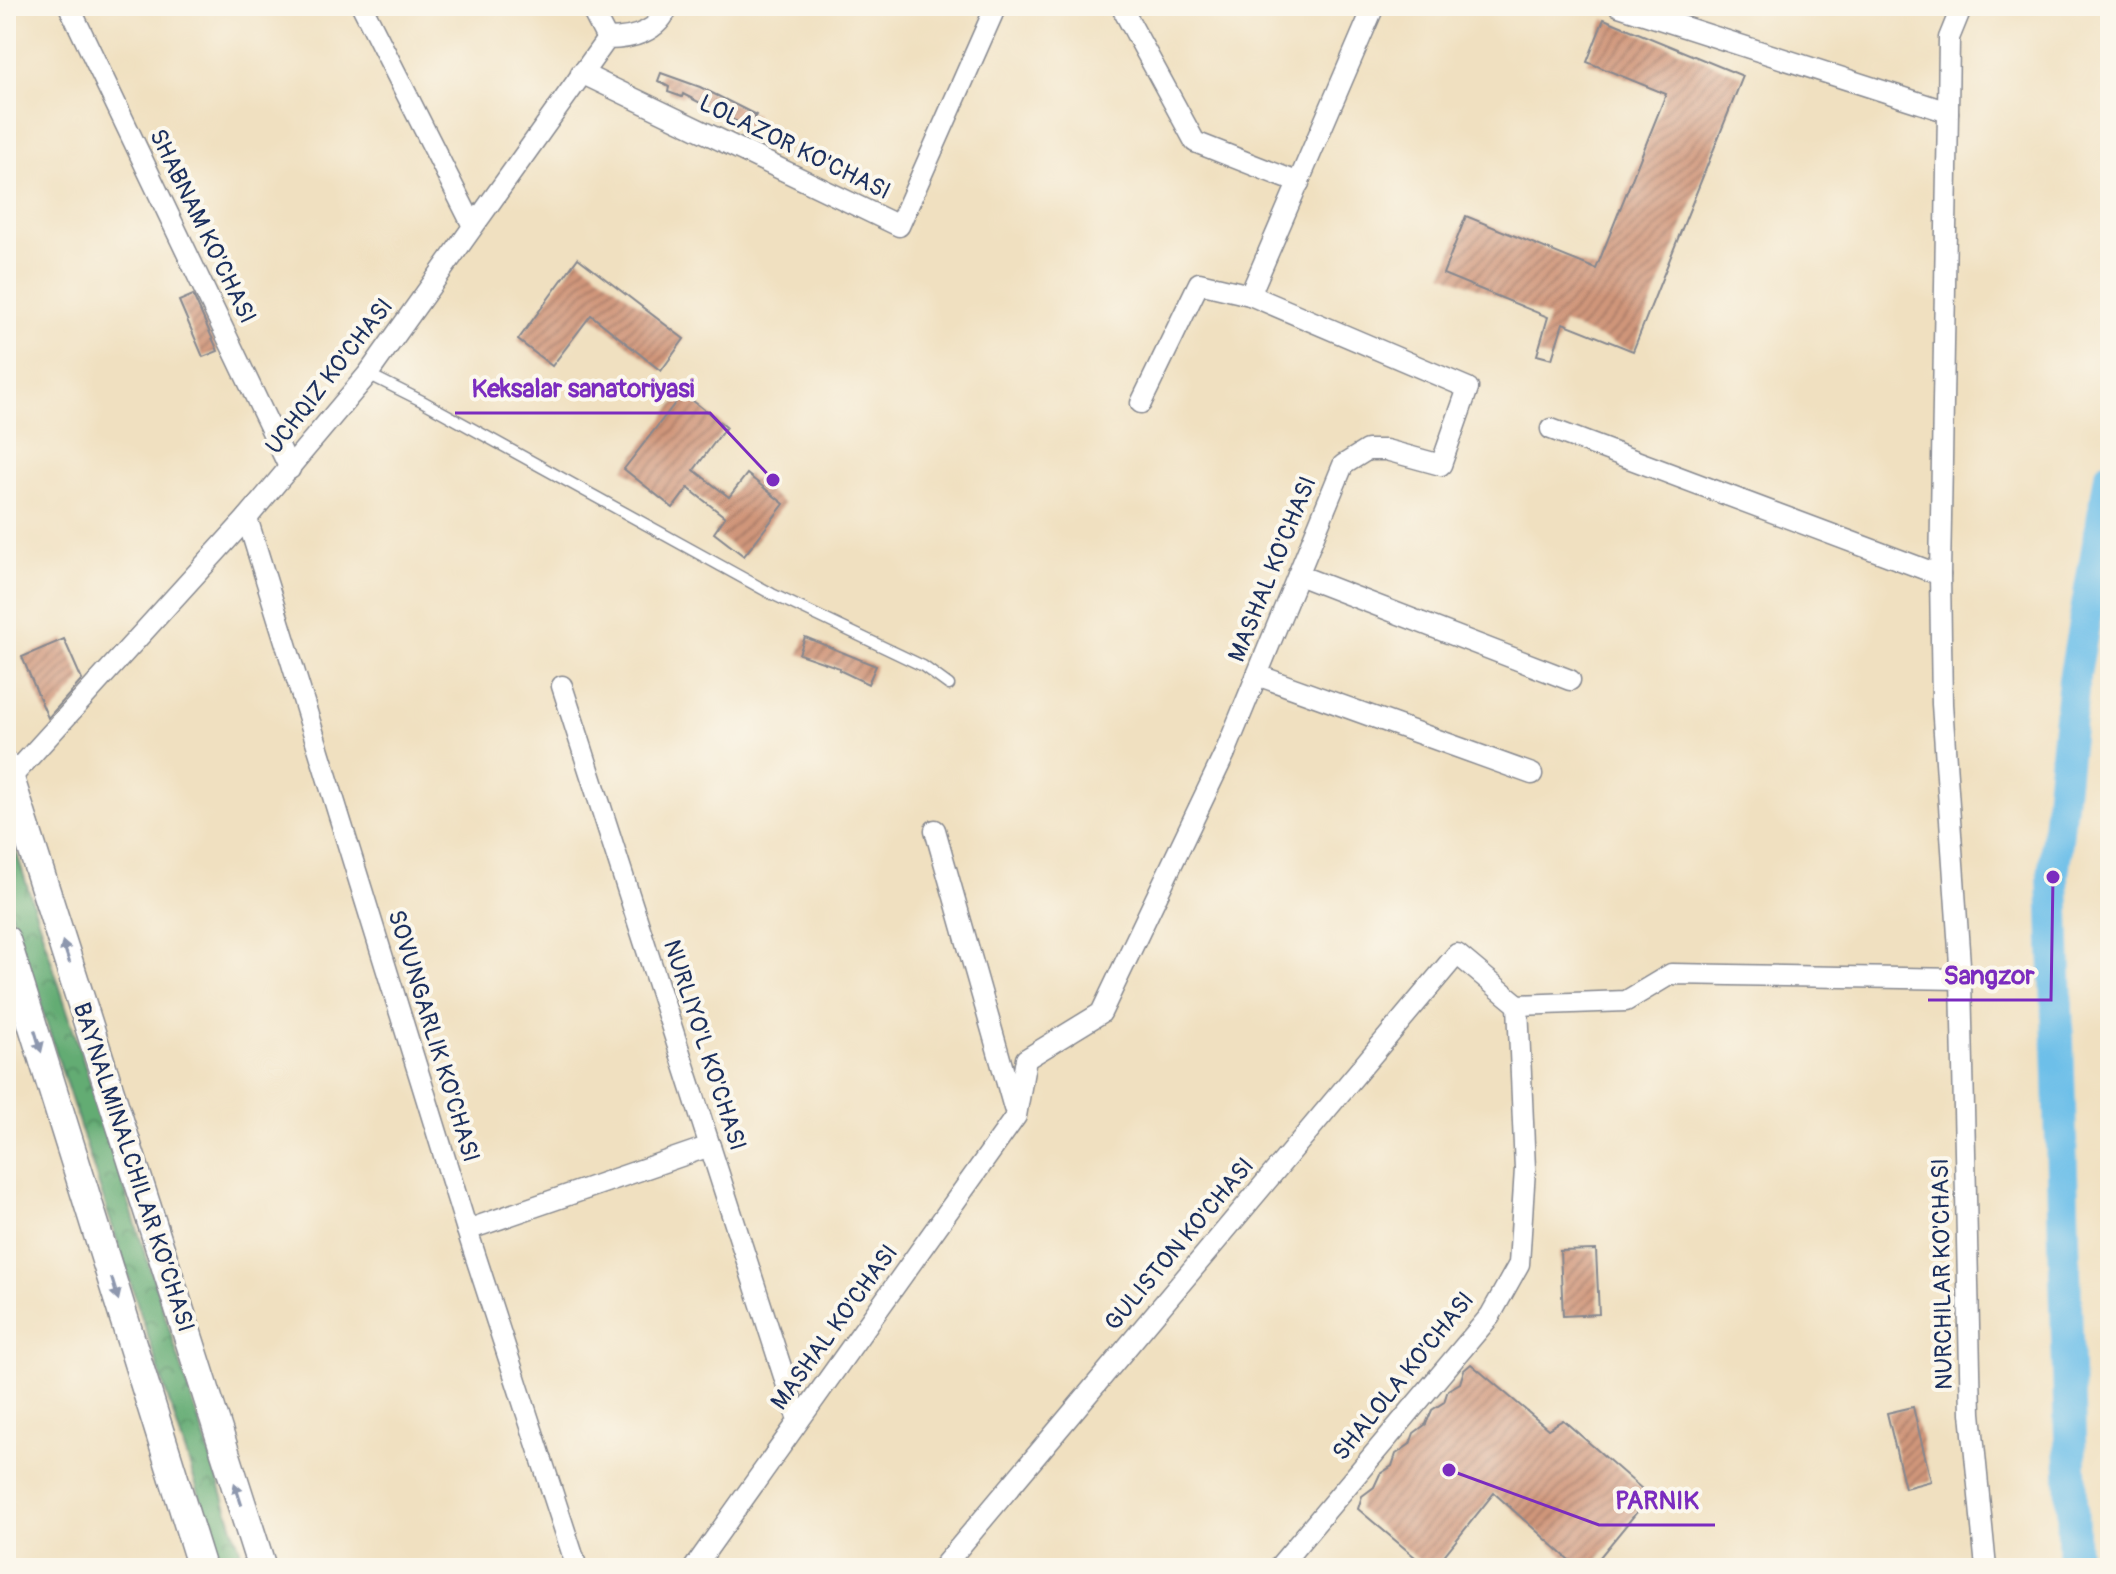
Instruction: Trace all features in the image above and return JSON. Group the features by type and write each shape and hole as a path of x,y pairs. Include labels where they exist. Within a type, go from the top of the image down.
{"main road":[{"name":"BAYNALMINALCHILAR KO’CHASI","path":"7,776 262,1568"},
{"path":"6,940 202,1568"}],"street":[{"name":"SHABNAM KO'CHASI","path":"69,6 290,469"},
{"path":"362,6 473,226"},
{"path":"590,6 607,39 630,39 663,20 668,6"},
{"name":"LOLAZOR KO'CHASI","path":"581,73 899,226 996,6"},
{"path":"1121,6 1195,142 1299,183"},
{"path":"1141,403 1199,283 1250,295 1374,6"},
{"path":"1619,6 1948,112"},
{"name":"NURCHILAR KO'CHASI","path":"1962,6 1949,38 1940,575 1942,704 1961,979 1971,1413 1986,1568"},
{"name":"UCHQIZ KO'CHASI","path":"7,776 247,518 368,374 607,39"},
{"name":"MASHAL KO'CHASI","path":"694,1568 1016,1116 1026,1059 1101,1013 1225,753 1343,465 1367,450 1386,450 1441,465 1468,388 1250,295"},
{"path":"1551,429 1940,575"},
{"name":"SOVUNGARLIK KO'CHASI","path":"247,518 467,1230 577,1568"},
{"path":"1298,575 1570,680"},
{"path":"1257,675 1532,774"},
{"name":"NURLIYO'L KO'CHASI","path":"562,686 798,1420"},
{"path":"935,830 1016,1116"},
{"name":"GULISTON KO'CHASI","path":"942,1568 1457,954 1518,1005"},
{"path":"1518,1005 1626,1001 1671,974 1961,979"},
{"name":"SHALOLA KO'CHASI","path":"1278,1568 1490,1316 1519,1264 1525,1169 1518,1005"},
{"path":"467,1230 710,1146"}],"lane":[{"path":"368,374 772,594 923,666 949,685"}],"green space":[{"path":"6,823 246,1568 223,1568 6,898"}],"building":[{"path":"1604,19 1743,76 1633,351 1563,323 1552,359 1537,355 1548,317 1443,274 1466,216 1596,269 1666,94 1587,62"},
{"path":"661,73 700,87 756,115 749,128 683,94 682,97 668,92 669,87 658,81"},
{"path":"578,258 684,339 661,371 591,315 552,366 518,340"},
{"path":"193,295 218,351 203,357 179,301"},
{"path":"683,393 726,427 694,470 729,497 747,474 784,504 744,556 714,533 725,517 688,488 673,508 624,469"},
{"path":"805,637 876,666 868,684 840,668 799,654"},
{"path":"64,639 82,680 48,718 22,657"},
{"path":"1596,1250 1599,1314 1563,1316 1560,1251"},
{"path":"1471,1364 1548,1429 1563,1420 1650,1496 1591,1568 1578,1568 1494,1493 1434,1568 1428,1568 1358,1509 1362,1496 1374,1487 1380,1474 1392,1466 1396,1454 1410,1444 1414,1433 1426,1424 1432,1410 1444,1402 1448,1390 1460,1383 1464,1370"},
{"path":"1913,1407 1931,1481 1905,1488 1887,1413"}],"waterway":[{"path":"2074,1568 2053,877 2074,680 2110,476"}],"place":[{"name":"Keksalar sanatoriyasi","path":"773,480"},
{"name":"Sangzor","path":"2053,877"},
{"name":"PARNIK","path":"1449,1470"}]}
